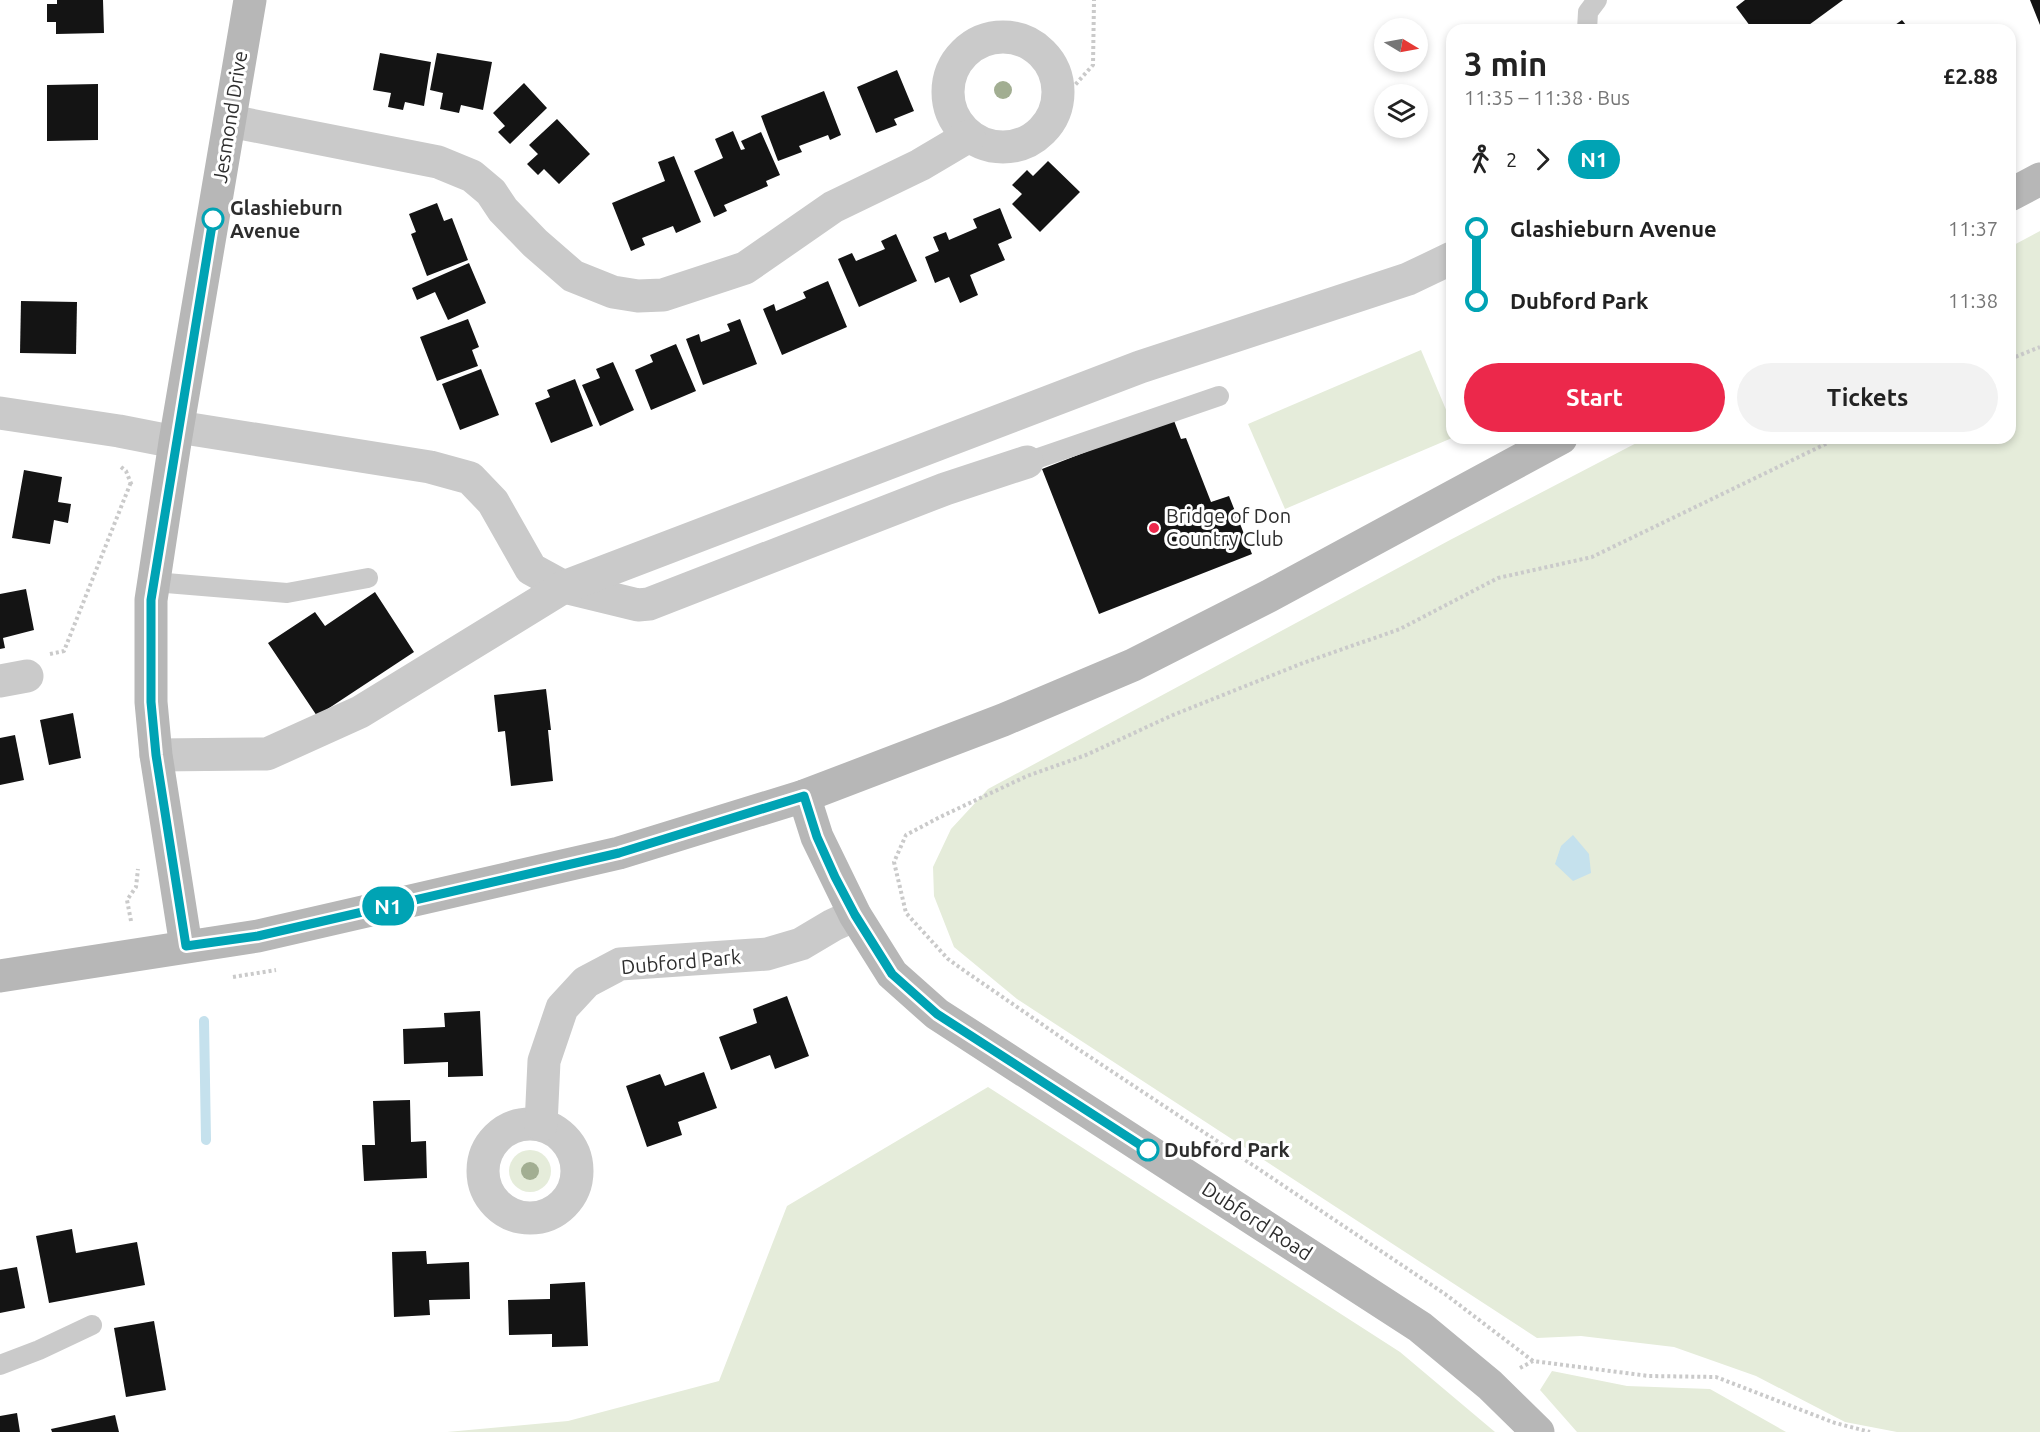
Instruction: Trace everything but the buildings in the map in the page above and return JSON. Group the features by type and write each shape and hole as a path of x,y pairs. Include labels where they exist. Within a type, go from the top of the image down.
{"street":[{"name":"Jesmond Drive","path":"186,946 156,755 151,702 151,600 250,0"},
{"path":"1003,36 1023,39 1039,49 1052,65 1058,83 1058,102 1051,120 1039,134 1023,144 1004,147 986,145 969,136 956,122 948,103 948,83 954,65 967,50 984,39 1003,36"},
{"path":"230,121 438,162 472,176 491,192 503,210 547,255 573,276 613,292 638,296 663,295 745,268 833,207 920,165 969,136"},
{"path":"2016,192 2040,179"},
{"path":"156,755 267,754 360,712 564,587 1140,367 1408,279 1446,261"},
{"path":"0,413 119,431 177,434 430,467 470,478 493,502 531,569 564,587 626,604 638,605 649,604 945,489 1027,462"},
{"path":"0,976 258,936 619,853 804,796 993,724 1133,665 1269,596 1550,444"},
{"name":"Dubford Road","path":"804,796 817,837 855,915 892,974 937,1014 1420,1328 1490,1385 1538,1432"},
{"name":"Dubford Park","path":"541,1125 544,1061 562,1008 586,982 620,964 766,954 801,944 855,915"}],"lane":[{"path":"1587,24 1588,12 1597,0"},
{"path":"1027,462 1219,396"},
{"path":"154,582 287,593 368,578"},
{"path":"0,1365 92,1325"}],"path":[{"path":"1058,83 1075,85 1093,65 1094,0"},
{"path":"2016,357 2040,347"},
{"path":"1826,444 1592,557 1498,578 1400,629 1303,663 1173,715 1086,755 1027,776 906,835 894,862 906,913 959,967 1445,1294 1533,1361 1649,1376 1716,1377 1835,1423 1870,1432"},
{"path":"14,678 33,658 64,651 131,481"},
{"path":"1490,1385 1533,1361"}],"green space":[{"path":"2040,231 2040,1432 1897,1432 1845,1422 1756,1376 1674,1347 1581,1336 1537,1338 1017,999 954,947 934,896 933,867 951,829 988,789 1450,540 1634,444 2016,444 2016,244"},
{"path":"1421,350 1446,410 1446,441 1285,509 1248,424"},
{"path":"988,1087 1400,1352 1495,1432 447,1432 568,1421 719,1381 787,1206"},
{"path":"530,1150 538,1151 545,1156 550,1163 550,1179 545,1186 538,1191 530,1192 522,1191 515,1186 510,1179 509,1171 510,1163 515,1156 522,1151"},
{"path":"1552,1371 1627,1386 1710,1389 1786,1432 1577,1432 1540,1390"}],"water":[{"path":"1573,835 1589,854 1591,873 1573,881 1555,864 1561,846"}],"waterway":[{"path":"204,1021 206,1140"}],"bus line":[{"name":"N1","path":"213,219 151,600 151,702 156,755 186,946 258,936 619,853 804,796 817,837 835,877 855,915 892,974 937,1014 1148,1150"}],"place":[{"name":"Glashieburn Avenue","path":"213,219"},
{"name":"Bridge of Don Country Club","path":"1154,528"},
{"name":"Dubford Park","path":"1148,1150"}]}
